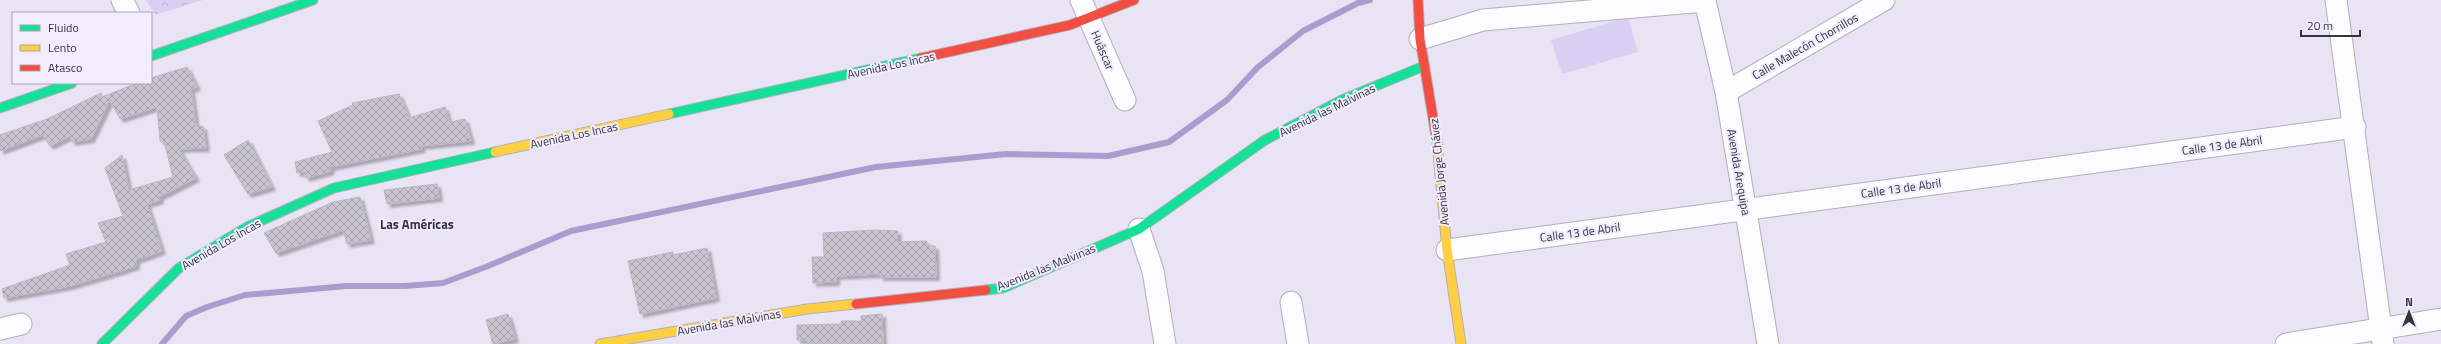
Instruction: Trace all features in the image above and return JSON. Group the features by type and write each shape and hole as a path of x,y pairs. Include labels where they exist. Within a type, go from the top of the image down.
{"street":[{"path":"122,0 129,12"},
{"path":"152,53 313,0"},
{"name":"Avenida Los Incas","path":"102,344 179,268 247,227 334,188 1070,26 1085,8 1134,0"},
{"name":"Avenida Jorge Chávez","path":"1418,0 1419,30 1435,126 1447,250 1461,344"},
{"name":"Calle Malecón Chorrillos","path":"1726,92 1884,0"},
{"path":"2336,0 2355,127 2382,336"},
{"path":"1419,30 1483,20 1705,1"},
{"name":"Avenida Arequipa","path":"1705,1 1726,92 1768,344"},
{"name":"Huáscar","path":"1085,8 1125,100"},
{"name":"Avenida las Malvinas","path":"600,344 807,309 1003,288 1139,228 1265,140 1344,99 1424,66"},
{"path":"0,108 69,84"},
{"name":"Calle 13 de Abril","path":"1447,250 2355,127"},
{"path":"1139,228 1153,271 1165,344"},
{"path":"1291,302 1298,344"},
{"path":"2286,344 2382,336 2441,319"},
{"path":"0,329 21,324"}],"green space":[{"path":"146,0 203,0 155,15"},
{"path":"1628,17 1638,52 1562,74 1551,40"}],"building":[{"path":"187,67 197,87 191,89 196,127 203,126 206,148 179,149 196,178 159,197 160,200 147,204 162,251 136,260 136,266 124,270 70,286 4,298 2,289 70,265 66,254 106,242 98,223 123,216 105,168 122,155 129,190 173,177 164,141 160,141 157,107 120,119 110,100 91,139 72,142 70,136 50,146 43,135 0,151 0,135 47,119 101,93 102,97 134,84 152,84 152,78"},
{"path":"399,94 409,118 445,107 449,122 465,119 471,141 420,146 422,149 330,167 331,171 306,178 304,172 297,173 295,162 332,152 318,121 353,105 352,103"},
{"path":"248,140 272,187 248,194 224,155"},
{"path":"437,184 439,198 387,204 384,190"},
{"path":"360,197 371,240 347,244 343,230 276,253 264,233 333,202"},
{"path":"875,230 898,231 897,242 927,241 927,246 935,246 936,277 880,277 880,274 836,276 836,282 813,283 812,257 824,257 823,233"},
{"path":"707,248 716,298 640,314 628,261 673,252 673,255"},
{"path":"508,314 515,339 493,344 486,320"},
{"path":"882,314 883,344 807,344 807,340 797,340 797,325 841,324 841,321 862,321 861,316"}],"waterway":[{"path":"162,344 186,316 207,307 245,295 346,286 405,286 443,283 571,231 876,167 1006,154 1108,156 1169,142 1227,100 1258,67 1303,31 1358,3 1370,0"}],"traffic: fast":[{"path":"152,56 313,0"},
{"path":"669,114 921,58"},
{"path":"986,290 1003,288 1139,229 1265,140 1344,99 1424,66"},
{"path":"0,108 69,84"},
{"path":"102,344 179,268 247,227 334,188 495,152"}],"traffic: slow":[{"path":"495,152 669,114"},
{"path":"1437,142 1447,250 1461,344"},
{"path":"600,344 807,309 856,304"}],"traffic: jam":[{"path":"921,58 1070,25 1134,0"},
{"path":"1418,0 1420,39 1437,142"},
{"path":"856,304 986,290"}],"district":[{"name":"Las Américas","path":"417,224"}]}
